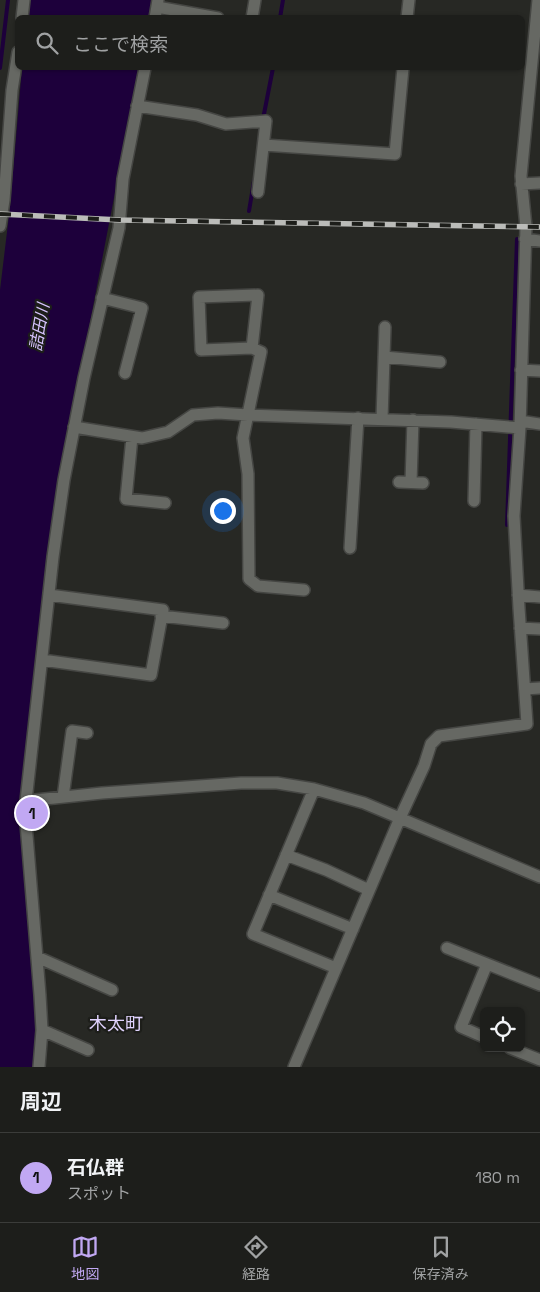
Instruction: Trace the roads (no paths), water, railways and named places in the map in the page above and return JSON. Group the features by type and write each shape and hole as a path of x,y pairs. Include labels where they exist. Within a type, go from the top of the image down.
{"street":[{"path":"22,15 24,0"},
{"path":"252,15 255,0"},
{"path":"407,15 409,0"},
{"path":"294,1067 424,766 431,744 439,736 527,724 514,516 520,424 526,227 521,176 535,89 539,3"},
{"path":"157,8 200,15"},
{"path":"0,226 15,70"},
{"path":"39,1067 42,1030 25,811 26,800 53,557 64,480 84,378 119,228 123,179 145,70"},
{"path":"264,144 395,154 403,70"},
{"path":"0,88 12,90"},
{"path":"137,106 197,115 226,124 263,121 264,144 258,192"},
{"path":"521,184 540,183"},
{"path":"525,239 540,241"},
{"path":"252,348 258,295 198,297 201,350 252,348 262,352 243,438 248,474 249,580 258,586 304,590"},
{"path":"102,298 142,308 125,373"},
{"path":"382,419 385,327"},
{"path":"384,357 440,362"},
{"path":"521,370 540,371"},
{"path":"74,427 142,438 168,432 193,415 218,413 476,424 540,424"},
{"path":"350,548 358,418"},
{"path":"399,482 417,483 413,420"},
{"path":"474,501 476,424"},
{"path":"132,437 126,499 165,503"},
{"path":"42,660 151,675 163,610 49,595"},
{"path":"518,595 540,597"},
{"path":"162,616 223,623"},
{"path":"520,628 540,629"},
{"path":"525,689 540,688"},
{"path":"63,797 67,731 87,732"},
{"path":"26,800 241,783 277,783 314,788 364,803 540,878"},
{"path":"314,788 253,934 336,968"},
{"path":"286,855 326,870 369,890"},
{"path":"269,895 353,929"},
{"path":"447,948 540,985"},
{"path":"37,957 112,990"},
{"path":"480,1035 461,1027 487,964"},
{"path":"42,1030 88,1050"},
{"path":"520,1052 540,1060"}],"water":[{"path":"29,0 152,0 149,15 27,15"},
{"name":"詰田川","path":"22,70 139,70 59,483 21,809 37,1030 34,1067 0,1067 0,290 10,207"}],"waterway":[{"path":"0,68 8,0"},
{"path":"280,15 283,0"},
{"path":"263,119 273,70"},
{"path":"249,211 254,181"},
{"path":"507,525 517,239"}],"railway":[{"path":"0,214 120,220 540,227"}],"place":[{"name":"石仏群","path":"32,813"}],"district":[{"name":"木太町","path":"116,1024"}]}
